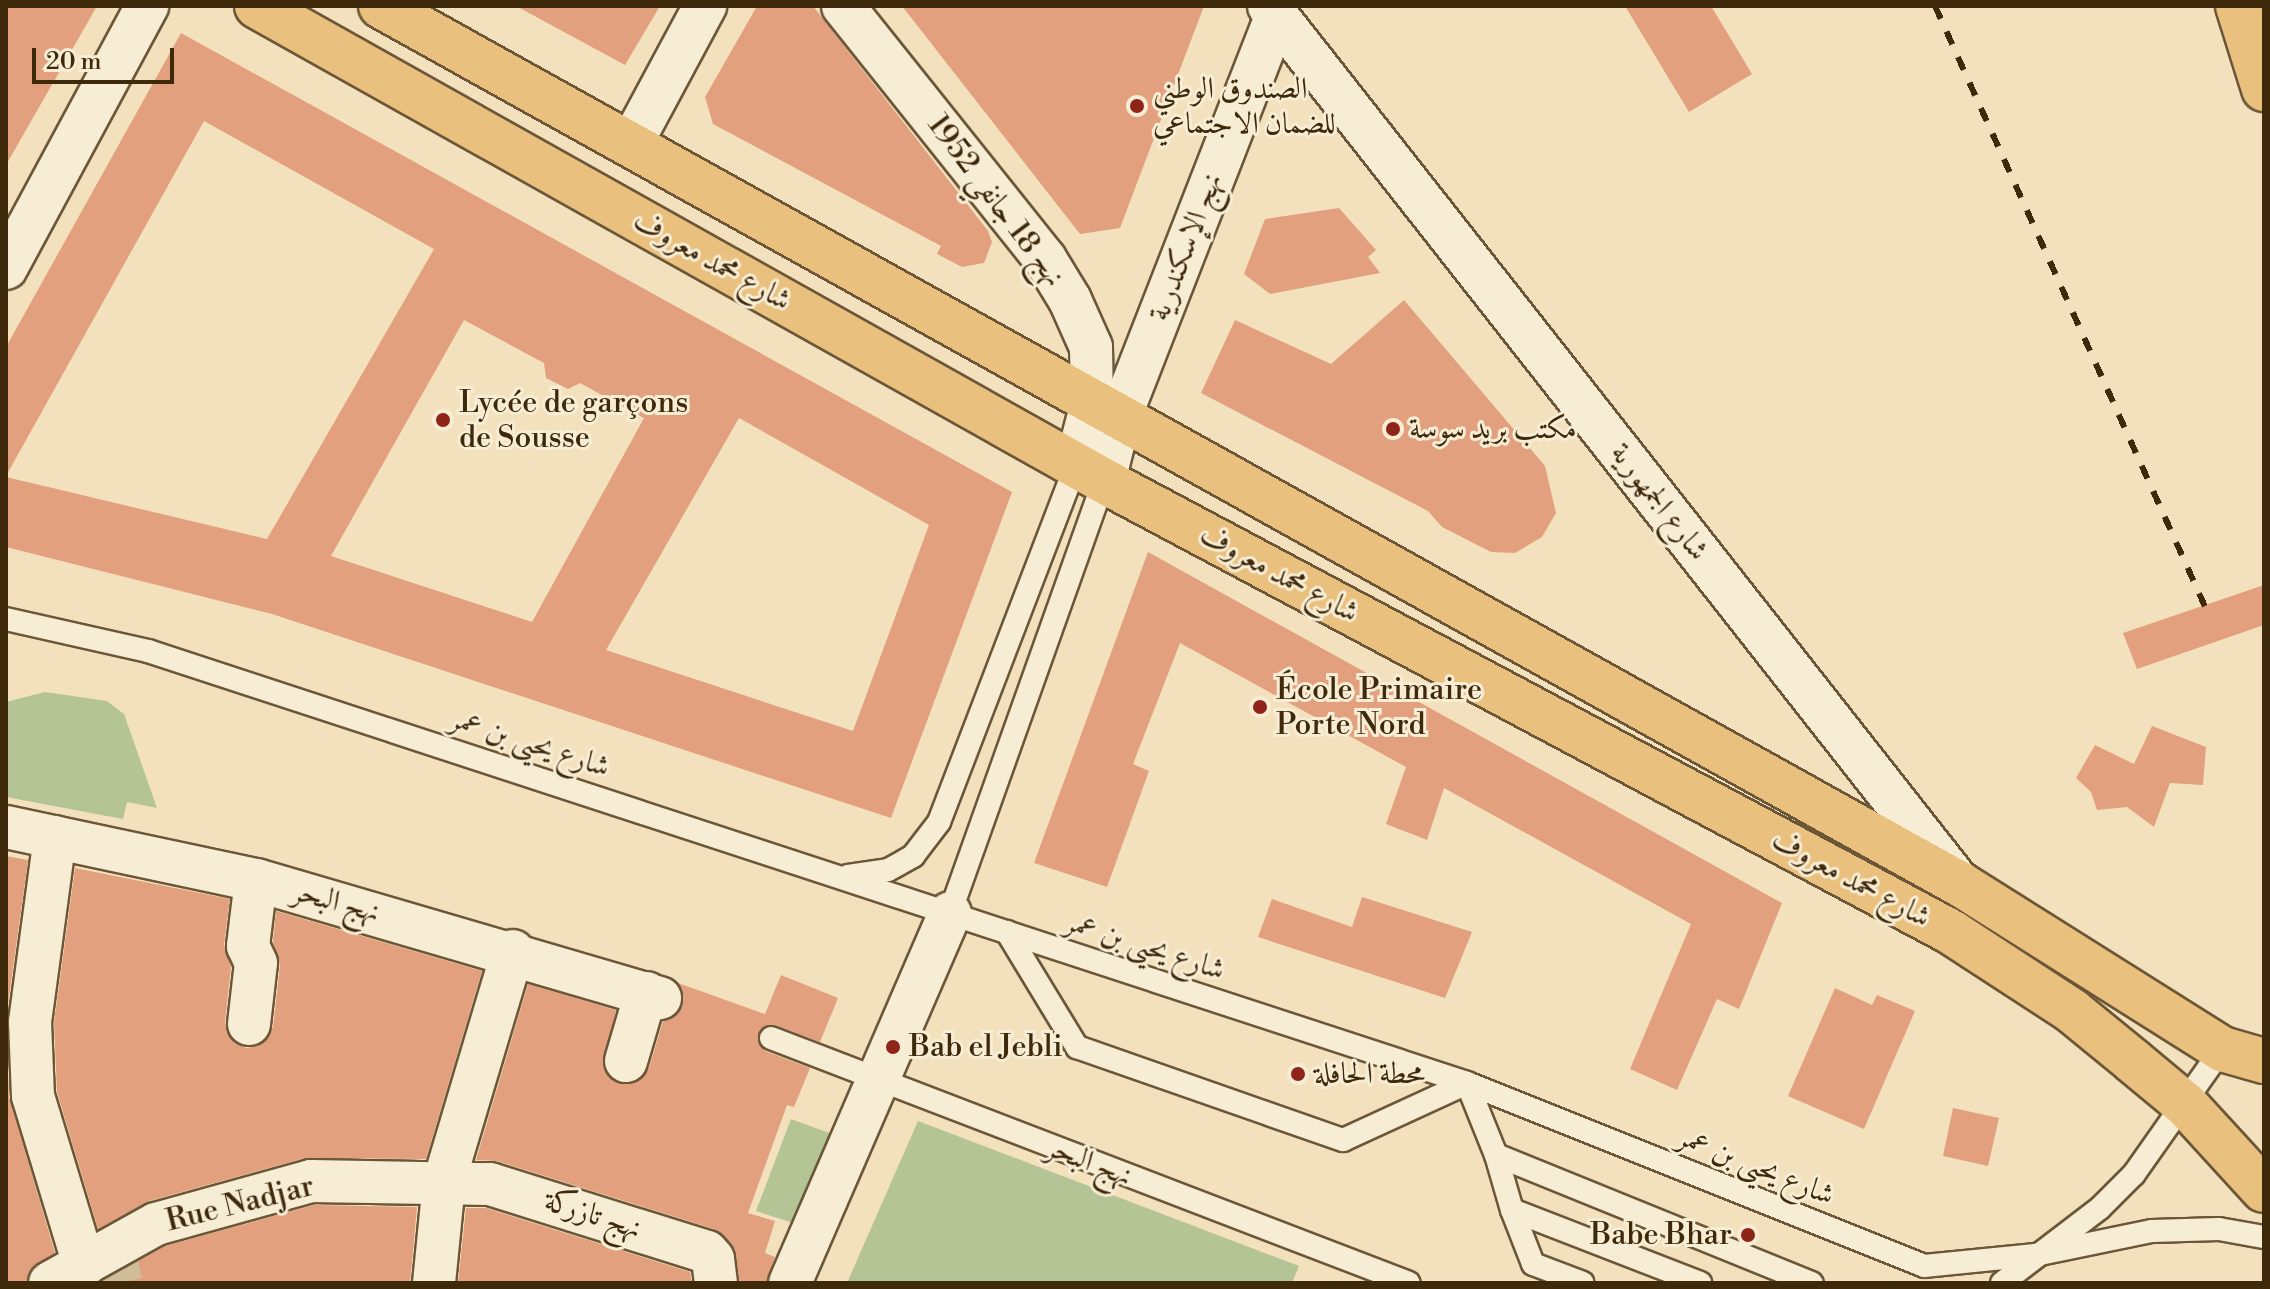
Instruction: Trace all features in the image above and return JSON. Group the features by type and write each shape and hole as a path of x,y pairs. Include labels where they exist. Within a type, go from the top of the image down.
{"main road":[{"name":"شارع محمد معروف","path":"257,6 1090,473 1951,932 2072,1011 2186,1105 2264,1190"},
{"name":"شارع محمد معروف","path":"381,6 1960,884 2222,1049 2264,1061"},
{"path":"2238,6 2264,89"}],"street":[{"path":"6,268 147,6"},
{"path":"631,144 705,6"},
{"name":"نهج 18 جانفي 1952","path":"843,6 1045,259 1070,300 1091,347 1106,410"},
{"name":"نهج الإسكندرية","path":"1090,473 1106,410 1272,11"},
{"name":"شارع الجمهورية","path":"1272,11 1960,884"},
{"name":"نهج البحر","path":"6,827 256,880 513,951 653,995 626,1061"},
{"path":"55,837 20,1098 67,1274"},
{"path":"249,1024 256,963 248,946 256,880"},
{"path":"790,1283 950,913"},
{"path":"434,1283 444,1182 513,951"},
{"name":"Rue Nadjar","path":"67,1274 156,1224 311,1181 444,1182"},
{"name":"نهج تازركة","path":"444,1182 490,1184 707,1252 713,1259 716,1283"}],"lane":[{"path":"843,877 888,870 913,856 939,822 1090,473"},
{"path":"950,913 1090,473"},
{"name":"شارع يحيى بن عمر","path":"6,619 148,651 1467,1083 1924,1266 2035,1255 2152,1231 2219,1229 2264,1237"},
{"path":"1007,932 1077,1047 1343,1140 1467,1083 1496,1155 1512,1210 1533,1264 1583,1283"},
{"name":"نهج البحر","path":"771,1038 1409,1283"},
{"path":"2002,1283 2100,1208 2134,1174 2186,1105 2222,1049"},
{"path":"1496,1155 1812,1283"},
{"path":"1512,1210 1700,1283"}],"green space":[{"path":"45,692 107,701 124,714 157,808 127,802 123,819 6,797 6,702"},
{"path":"791,1119 832,1134 793,1223 756,1211"},
{"path":"918,1121 1299,1266 1292,1283 847,1283"}],"building":[{"path":"6,6 97,6 6,165"},
{"path":"516,6 660,6 625,65"},
{"path":"757,6 813,6 988,231 992,242 984,263 962,267 937,254 941,246 713,124 705,97"},
{"path":"902,6 1204,6 1120,228 1080,234"},
{"path":"1625,6 1711,6 1752,74 1689,112"},
{"path":"181,33 1012,492 891,818 272,614 6,547 6,477 267,539 434,249 204,121 6,476 6,347","holes":["464,320 544,363 546,378 568,389 580,383 644,418 532,622 331,556","739,418 929,525 853,731 606,650"]},
{"path":"1339,208 1376,250 1368,257 1380,273 1270,294 1244,274 1265,219"},
{"name":"مكتب بريد سوسة","path":"1404,300 1545,466 1556,513 1542,537 1515,553 1491,552 1442,527 1428,511 1201,393 1235,320 1331,364"},
{"path":"1148,552 1782,903 1739,1009 1717,999 1677,1090 1630,1069 1691,924 1444,788 1427,840 1386,824 1406,767 1180,643 1133,764 1149,771 1107,887 1034,863"},
{"path":"2264,585 2264,625 2137,669 2123,633"},
{"path":"2152,726 2206,747 2203,785 2170,783 2154,827 2127,807 2097,810 2091,792 2076,778 2095,745 2134,764"},
{"path":"6,856 28,860 6,1019"},
{"path":"75,868 230,899 224,944 231,967 225,1022 234,1043 246,1048 259,1046 273,1027 280,966 273,942 276,911 482,971 426,1159 305,1158 149,1201 98,1229 57,1092 54,1023"},
{"path":"1362,897 1472,932 1445,998 1258,937 1272,899 1352,927"},
{"path":"781,975 838,998 820,1042 775,1025 758,1034 765,1051 810,1068 794,1107 787,1105 748,1213 775,1221 765,1253 775,1257 766,1283 740,1283 732,1244 714,1229 497,1161 476,1160 528,984 616,1010 603,1066 609,1078 631,1084 649,1068 663,1021 683,1005 678,983 765,1014"},
{"path":"1835,988 1872,1005 1877,995 1915,1011 1864,1129 1788,1096"},
{"path":"6,1019 9,1097 55,1253 30,1270 26,1283 6,1283"},
{"path":"1953,1108 1999,1118 1988,1166 1943,1156"},
{"path":"314,1205 417,1207 410,1283 99,1283 165,1246"},
{"path":"466,1208 486,1208 690,1272 692,1283 458,1283"}],"tunnel":[{"path":"113,1248 122,1283"}],"railway":[{"path":"1935,6 2207,611"}],"place":[{"name":"الصندوق الوطني للضمان الاجتماعي","path":"1137,106"},
{"name":"Lycée de garçons de Sousse","path":"443,420"},
{"name":"مكتب بريد سوسة","path":"1393,429"},
{"name":"École Primaire Porte Nord","path":"1260,707"},
{"name":"Bab el Jebli","path":"893,1047"},
{"name":"محطة الحافلة","path":"1298,1074"},
{"name":"Babe Bhar","path":"1748,1235"}]}
